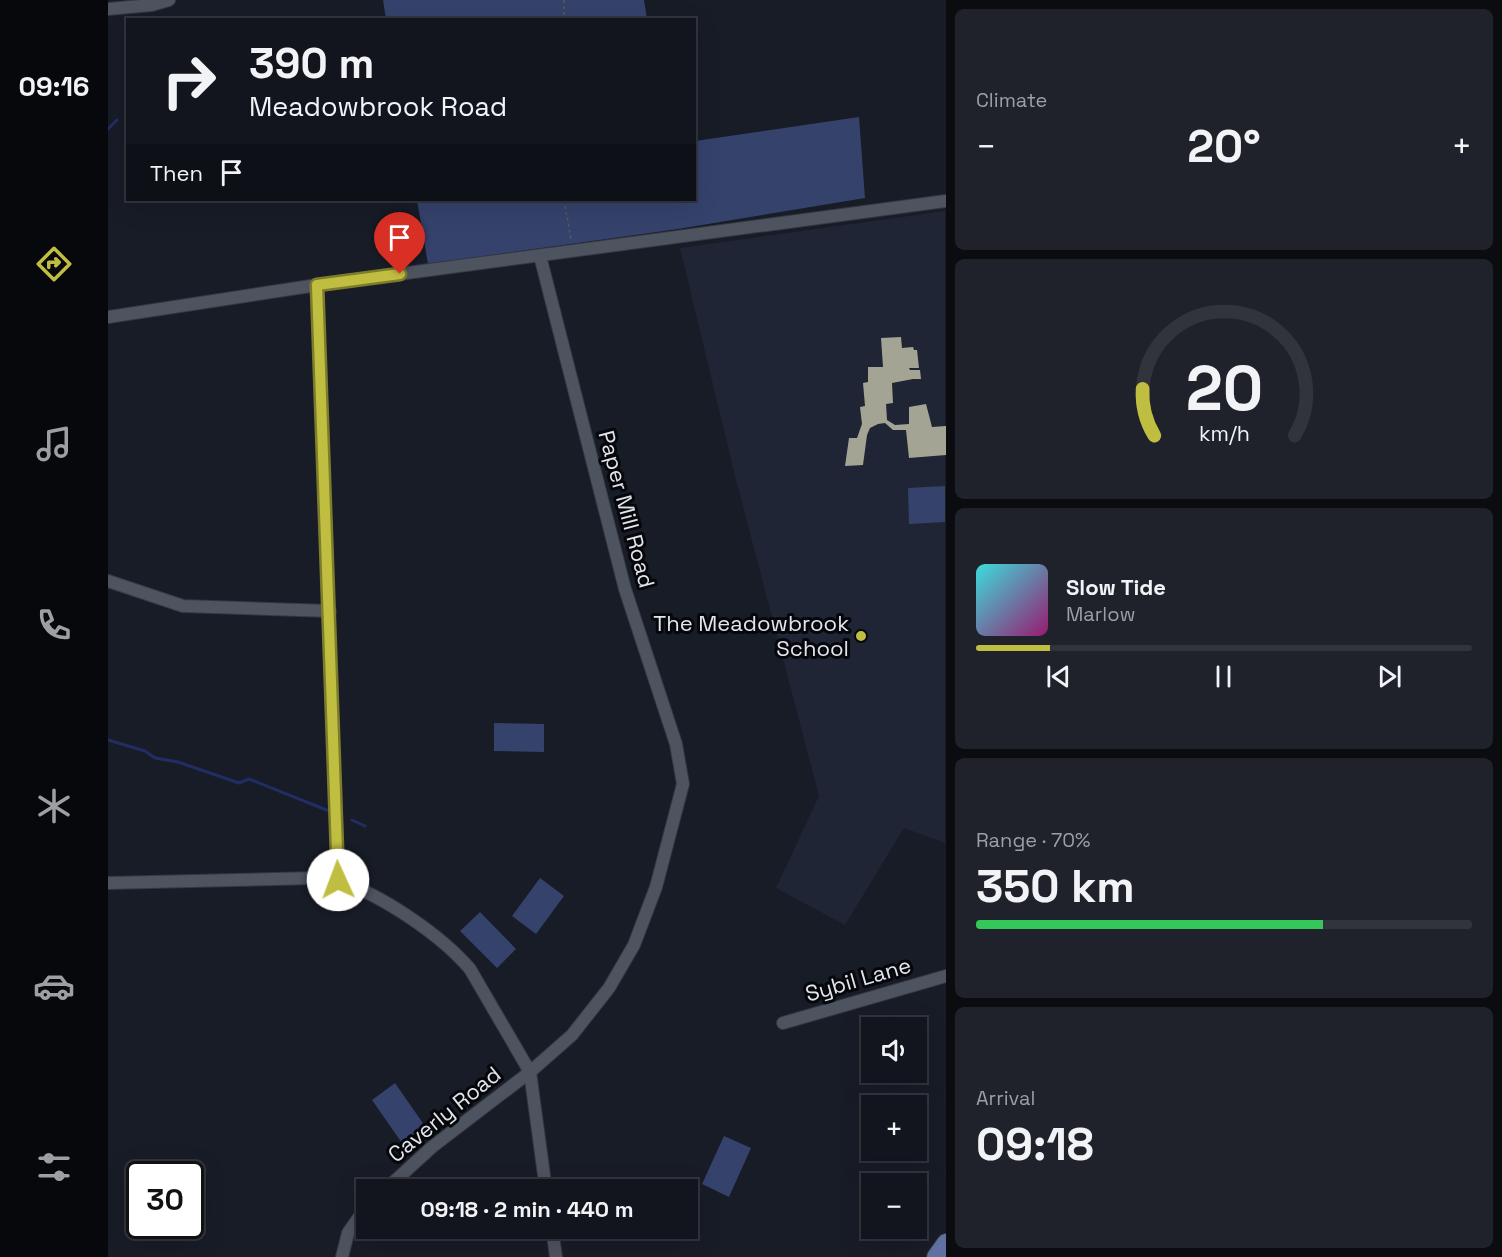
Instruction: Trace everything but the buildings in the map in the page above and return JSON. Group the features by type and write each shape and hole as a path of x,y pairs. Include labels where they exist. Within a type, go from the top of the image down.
{"main road":[{"path":"936,1257 945,1243"}],"street":[{"path":"111,6 152,5 169,0"},
{"path":"108,317 317,285 945,201"},
{"name":"Paper Mill Road","path":"530,1072 572,1035 609,988 634,945 656,887 683,784 676,744 625,589 540,256"},
{"path":"317,285 338,880"},
{"path":"108,581 183,606 330,611"},
{"path":"108,883 316,878 338,880 398,910 461,958 474,975 530,1072 545,1179"},
{"name":"Sybil Lane","path":"783,1023 945,976"},
{"name":"Caverly Road","path":"398,1179 432,1147 530,1072"},
{"path":"342,1257 348,1233 356,1221"},
{"path":"554,1239 556,1257"}],"path":[{"path":"564,0 564,18"},
{"path":"564,201 573,252"}],"shaded area":[{"path":"383,0 644,0 647,18 386,18"},
{"path":"859,117 865,198 678,229 428,264 417,201 696,201 696,141"},
{"name":"The Meadowbrook School","path":"945,211 945,843 904,828 845,925 776,888 819,796 735,476 680,248"},
{"path":"945,486 945,522 909,524 908,488"},
{"path":"494,723 544,724 544,752 494,751"},
{"path":"540,878 564,896 536,934 512,916"},
{"path":"480,912 516,949 497,968 460,931"},
{"path":"395,1083 427,1129 404,1146 372,1100"},
{"path":"724,1136 751,1148 729,1197 702,1184"}],"waterway":[{"path":"108,129 117,120"},
{"path":"108,740 145,751 155,758 178,762 239,783 249,779 329,811"},
{"path":"352,820 365,826"}],"place":[{"name":"The Meadowbrook School","path":"861,636"}],"route":[{"path":"338,880 317,285 400,274"}]}
